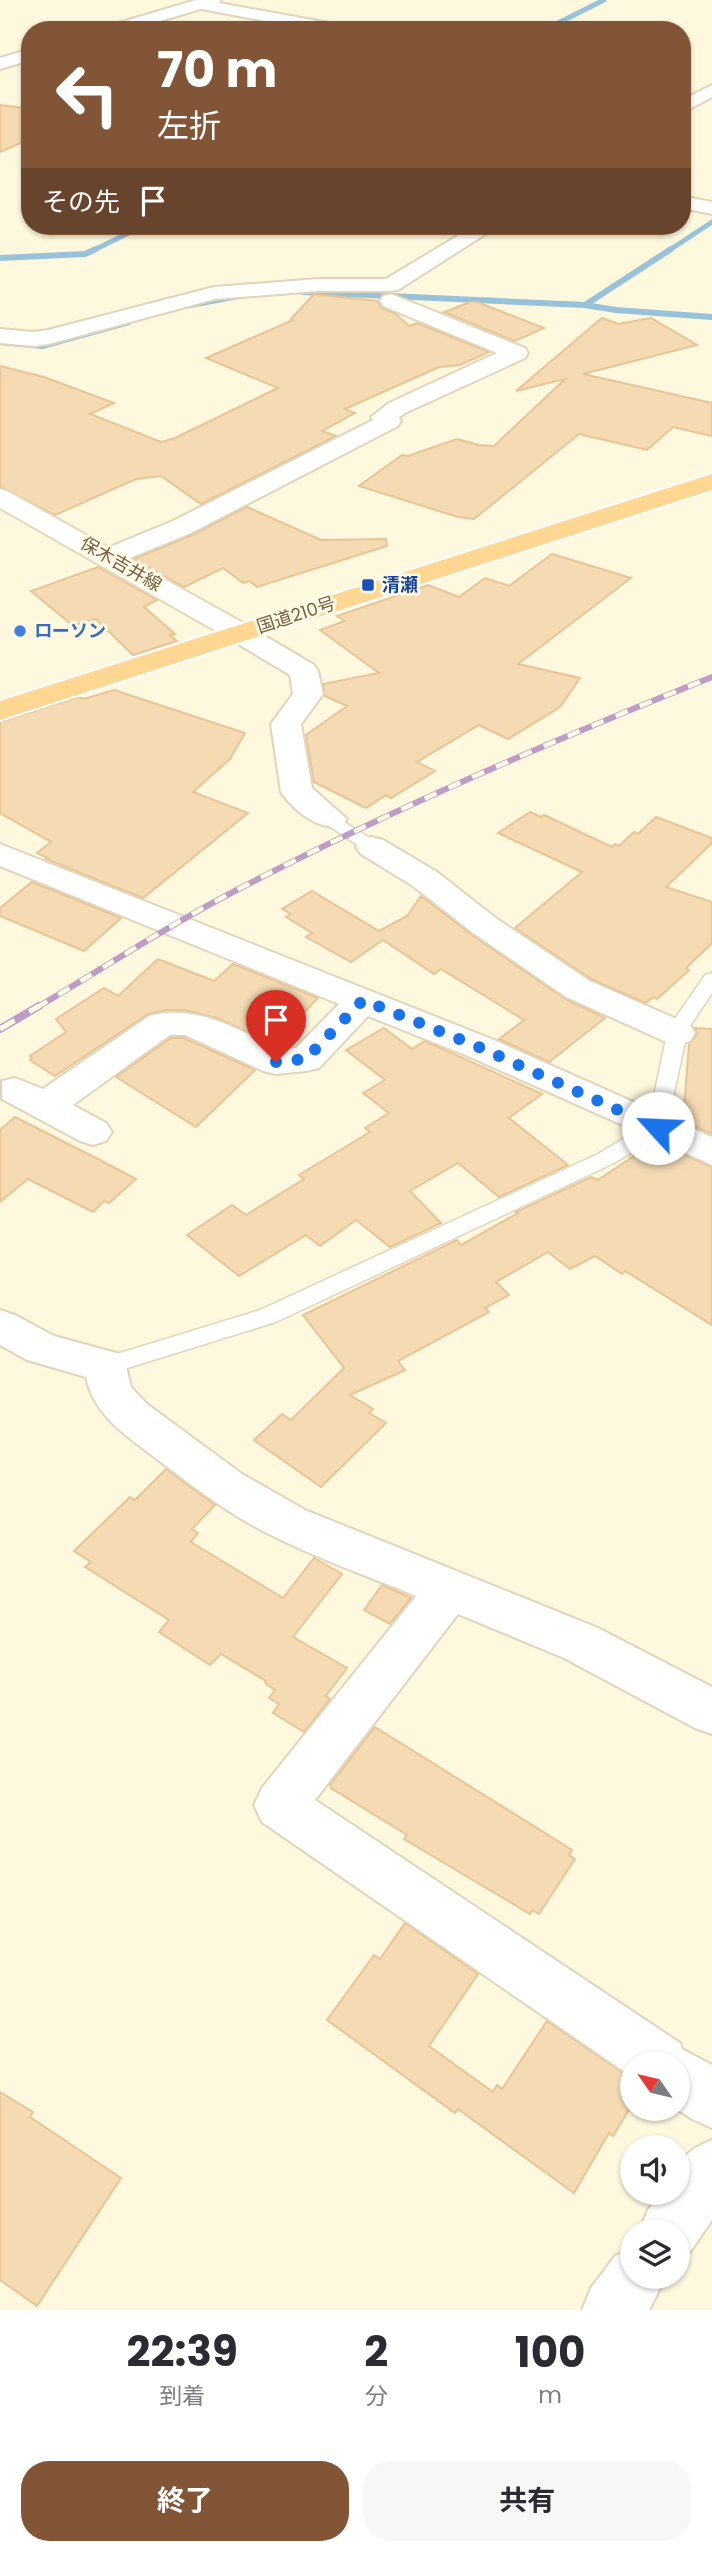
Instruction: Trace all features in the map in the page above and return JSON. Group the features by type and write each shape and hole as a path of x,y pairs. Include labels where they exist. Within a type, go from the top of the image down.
{"highway":[{"name":"国道210号","path":"0,711 712,482"}],"street":[{"path":"142,21 207,2 297,21"},
{"path":"1,63 21,57"},
{"path":"691,204 712,208"},
{"path":"0,336 34,339 49,337 180,300 250,288 390,285 473,235"},
{"path":"109,557 182,527 389,421 383,417 396,408 517,353 391,301"},
{"name":"保木吉井線","path":"0,497 304,671 308,694 286,724 297,792 331,819"},
{"path":"372,847 425,879 485,926 578,989 677,1033"},
{"path":"0,888 15,859 493,1053 712,1152"},
{"path":"93,1132 30,1098 162,1024 190,1023 276,1062 306,1059 363,1000"},
{"path":"0,1326 42,1349 105,1366 111,1394 132,1416 226,1487 289,1523 363,1556 450,1588 581,1643 712,1712"},
{"path":"450,1588 280,1805 642,2051"},
{"path":"690,2084 712,2099"},
{"path":"677,2219 712,2169"},
{"path":"613,2310 628,2289"}],"lane":[{"path":"331,819 372,847"},
{"path":"105,1366 268,1316 605,1159 658,1128 677,1033 712,979"}],"building":[{"path":"0,105 21,108 21,143 0,152"},
{"path":"314,294 377,301 382,308 396,314 409,326 417,323 489,352 460,365 439,367 345,409 355,413 322,431 336,436 201,504 161,476 136,479 55,515 0,487 0,366 44,377 114,403 90,414 161,442 175,438 278,388 206,358 293,320 291,319"},
{"path":"477,302 544,328 515,341 444,312"},
{"path":"602,318 618,324 651,318 697,345 583,374 712,403 712,436 673,427 647,450 579,434 474,519 458,517 359,486 402,455 408,456 457,439 494,446 565,379 516,391"},
{"path":"247,507 321,540 386,539 387,546 257,587 250,581 243,583 223,568 184,587 134,559 192,535"},
{"path":"552,554 631,578 518,664 580,678 560,707 508,739 479,725 417,762 435,771 391,798 386,795 366,808 314,782 306,735 347,706 325,696 323,684 379,673 320,630 345,621 337,616 428,585 459,597 485,578 509,586"},
{"path":"98,567 157,600 144,607 175,634 170,635 177,641 133,655 96,619 73,626 31,591"},
{"path":"114,690 245,733 230,759 193,792 248,813 143,898 46,859 48,858 37,853 51,842 0,813 0,722 78,697 84,699"},
{"path":"530,812 541,817 544,815 612,847 615,844 619,846 634,832 638,834 656,817 712,838 712,843 666,887 712,902 712,943 686,968 689,970 657,999 653,997 646,1003 591,979 515,928 582,872 498,833"},
{"path":"32,882 121,918 84,951 0,916 0,908"},
{"path":"312,891 379,931 407,916 421,896 565,999 605,1018 549,1062 499,1039 524,1020 441,969 434,974 383,940 351,962 306,937 312,933 286,917 291,914 282,909"},
{"path":"158,959 214,981 233,964 318,998 298,1019 304,1021 279,1046 217,1018 184,1010 167,1010 148,1014 55,1076 30,1060 30,1056 66,1032 56,1019 104,988 118,996"},
{"path":"384,1028 412,1049 425,1041 542,1094 509,1118 568,1165 499,1197 458,1163 410,1191 441,1223 390,1247 356,1220 320,1246 306,1235 239,1276 187,1235 232,1205 246,1215 304,1179 299,1175 370,1132 365,1128 389,1113 363,1093 385,1080 346,1050"},
{"path":"695,1028 712,1029 712,1134 683,1121 689,1044 697,1034"},
{"path":"171,1038 184,1038 255,1070 196,1127 116,1077"},
{"path":"15,1117 136,1179 109,1203 104,1201 93,1212 28,1179 0,1202 0,1130"},
{"path":"661,1145 712,1167 712,1325 625,1271 622,1274 595,1256 570,1269 548,1252 496,1282 509,1295 485,1308 489,1312 398,1361 405,1370 350,1395 373,1409 369,1413 386,1423 321,1487 254,1440 282,1414 291,1420 344,1368 303,1315 457,1240 461,1245 518,1213 516,1212 591,1177 598,1180 646,1148 652,1151"},
{"path":"166,1469 215,1505 192,1529 198,1533 191,1542 283,1598 314,1558 342,1574 293,1637 347,1668 326,1696 330,1699 304,1732 273,1713 279,1704 269,1698 275,1690 265,1683 266,1681 221,1654 210,1665 159,1632 169,1620 85,1567 91,1562 74,1551 130,1497 135,1500"},
{"path":"382,1585 411,1598 390,1624 364,1610"},
{"path":"375,1727 572,1850 569,1855 575,1859 539,1914 532,1910 530,1914 404,1839 407,1835 331,1788 330,1785"},
{"path":"405,1923 478,1974 429,2046 493,2092 497,2085 502,2089 547,2021 620,2071 620,2121 622,2121 613,2136 609,2133 574,2193 458,2109 455,2113 327,2020 374,1955 380,1959"},
{"path":"0,2092 33,2112 30,2117 121,2178 37,2306 0,2280"}],"waterway":[{"path":"562,21 604,0"},
{"path":"668,251 712,222"},
{"path":"92,251 125,235"},
{"path":"0,258 85,254 96,249"},
{"path":"585,305 671,249"},
{"path":"303,292 585,305"},
{"path":"185,306 238,296"},
{"path":"585,305 712,317"},
{"path":"0,342 42,346 129,322"}],"railway":[{"path":"36,1008 233,892 350,833 470,778 712,677"},
{"path":"0,1029 39,1006"}],"place":[{"name":"清瀬","path":"368,585"},
{"name":"ローソン","path":"20,631"}],"route":[{"path":"276,1062 306,1059 363,1000 554,1079 658,1128"}]}
